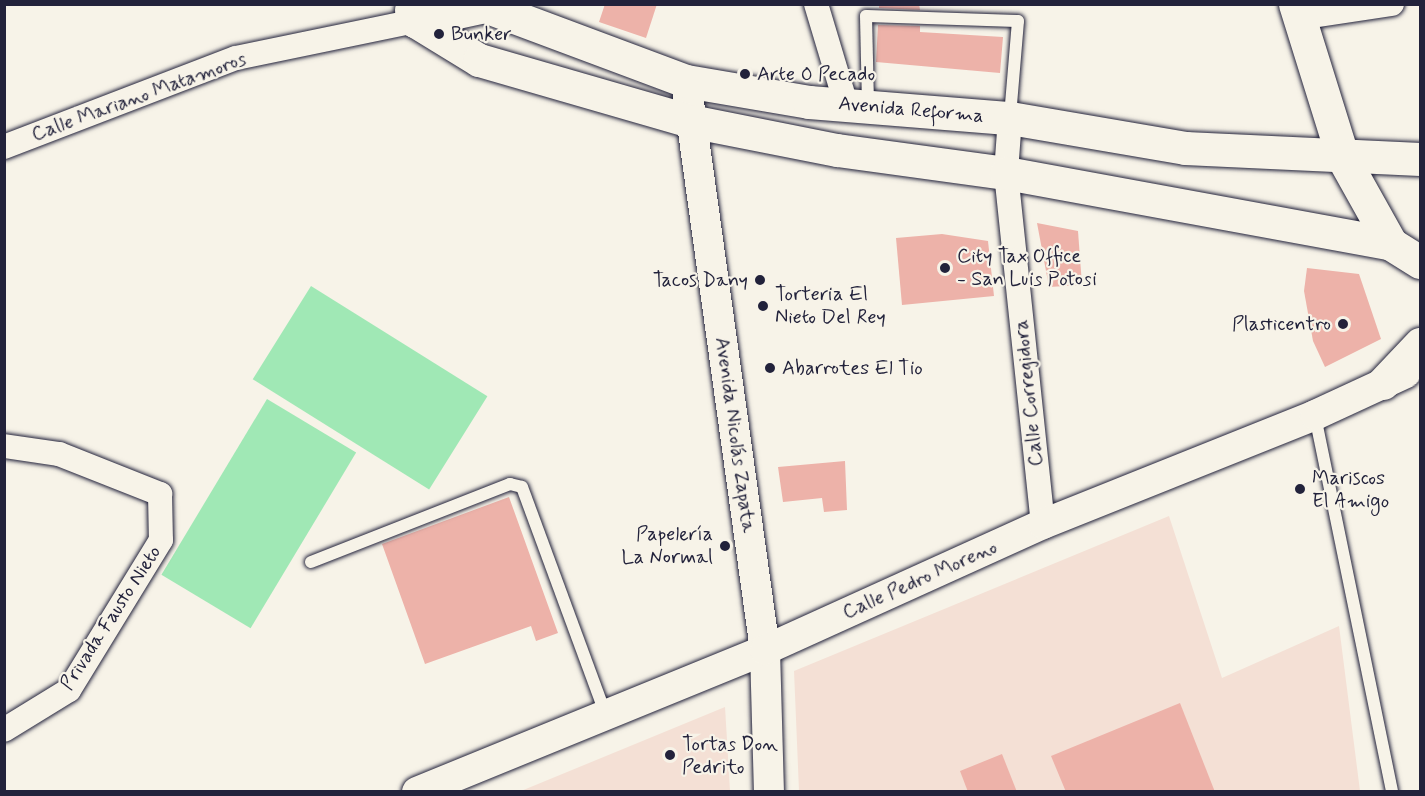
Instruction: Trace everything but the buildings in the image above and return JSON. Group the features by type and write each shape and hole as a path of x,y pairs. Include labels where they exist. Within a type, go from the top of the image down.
{"main road":[{"name":"Avenida Reforma","path":"415,10 485,6 686,81 809,102 1010,118 1185,148 1343,158 1420,159"},
{"path":"415,10 479,60 690,122 837,150 1006,173 1391,244 1420,262"},
{"path":"1297,11 1343,158 1391,244"},
{"path":"1383,383 1420,344"}],"street":[{"path":"816,4 857,105"},
{"path":"1297,11 1392,4"},
{"name":"Calle Mariano Matamoros","path":"4,147 236,58 415,10"},
{"name":"Avenida Nicolás Zapata","path":"686,81 765,650 769,792"},
{"name":"Calle Corregidora","path":"1010,118 1006,173 1043,524"},
{"name":"Calle Pedro Moreno","path":"417,792 765,650 1043,524 1315,415 1420,366"},
{"name":"Privada Fausto Nieto","path":"4,446 60,454 160,494 161,540 69,690 4,730"}],"lane":[{"path":"857,105 866,16 1018,21 1010,118"},
{"path":"1315,415 1392,792"},
{"path":"311,562 510,484 522,488 606,716"}],"shaded area":[{"path":"1169,516 1222,678 1339,626 1360,791 799,791 794,671"},
{"path":"725,707 730,791 521,791"}],"green space":[{"path":"311,286 487,396 429,490 253,379"},
{"path":"267,399 356,453 251,628 161,575"}],"place":[{"name":"Bunker","path":"439,34"},
{"name":"Arte O Pecado","path":"745,74"},
{"name":"City Tax Office - San Luis Potosi","path":"945,268"},
{"name":"Tacos Dany","path":"760,280"},
{"name":"Torteria El Nieto Del Rey","path":"763,306"},
{"name":"Plasticentro","path":"1343,324"},
{"name":"Abarrotes El Tio","path":"770,368"},
{"name":"Mariscos El Amigo","path":"1300,489"},
{"name":"Papelería La Normal","path":"725,546"},
{"name":"Tortas Don Pedrito","path":"670,755"}]}
